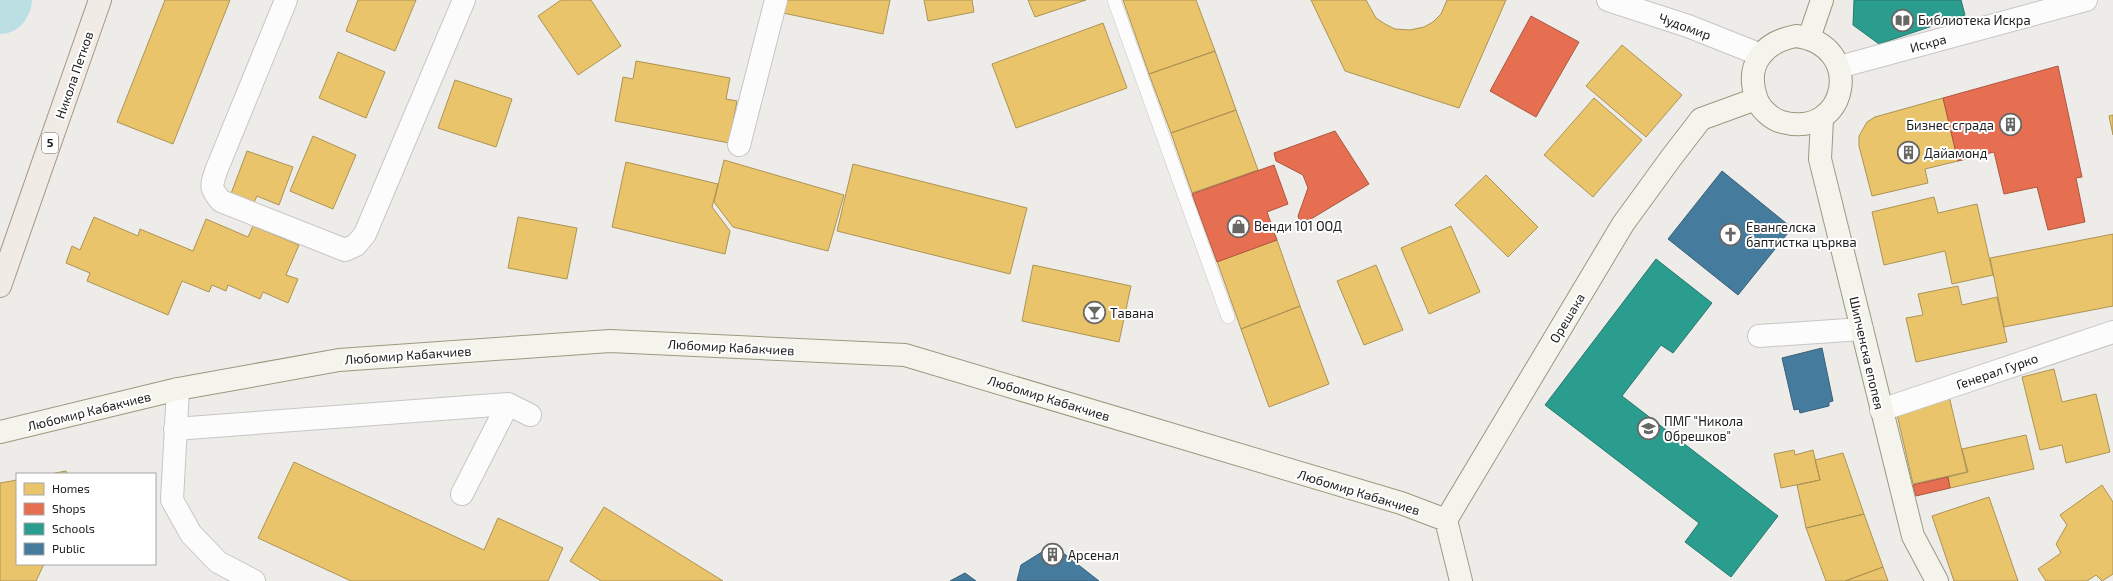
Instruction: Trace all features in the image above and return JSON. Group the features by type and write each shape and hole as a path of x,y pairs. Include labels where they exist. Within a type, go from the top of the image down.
{"main road":[{"name":"Никола Петков","path":"0,286 100,0"}],"street":[{"path":"286,0 216,171 212,184 213,191 221,201 345,250 356,246 365,234 464,0"},
{"path":"739,145 776,0"},
{"name":"Чудомир","path":"1608,0 1688,26 1760,55"},
{"path":"1810,38 1822,0"},
{"name":"Искра","path":"1839,67 2086,0"},
{"path":"1796,36 1810,38 1822,44 1832,54 1839,67 1841,81 1839,95 1832,107 1822,119 1793,125 1778,121 1765,112 1756,99 1753,84 1754,69 1760,55 1770,45 1782,39 1796,36"},
{"name":"Орешака","path":"1446,520 1623,224 1671,158 1701,119 1756,99"},
{"name":"Шипченска епопея","path":"1822,119 1820,160 1881,410 1913,536 1937,581"},
{"path":"1759,336 1862,329"},
{"name":"Генерал Гурко","path":"1881,410 2113,332"},
{"name":"Любомир Кабакчиев","path":"0,432 178,389 339,360 610,341 905,355 1393,501 1446,520"},
{"path":"178,389 174,429 172,500 191,534 218,562 254,581"},
{"path":"174,429 508,404 530,415"},
{"path":"462,494 508,404"},
{"path":"1446,520 1461,581"}],"lane":[{"path":"1114,0 1228,317"}],"building: Homes":[{"path":"165,0 230,0 173,144 117,122"},
{"path":"358,0 416,0 395,51 346,31"},
{"path":"561,0 591,0 621,46 578,75 538,16"},
{"path":"786,0 890,0 883,34 783,13"},
{"path":"924,0 972,0 974,12 928,21"},
{"path":"1028,0 1086,0 1035,17"},
{"path":"1123,0 1196,0 1215,51 1149,74"},
{"path":"1311,0 1366,0 1376,18 1395,29 1410,30 1424,27 1433,22 1441,14 1447,0 1506,0 1459,108 1345,71"},
{"path":"1103,23 1127,88 1016,128 992,64"},
{"path":"1622,45 1682,95 1646,137 1586,86"},
{"path":"1215,51 1236,110 1171,133 1149,74"},
{"path":"338,52 385,72 366,118 319,98"},
{"path":"636,61 730,78 726,99 737,101 729,143 615,121 623,77 633,79"},
{"path":"455,80 512,99 496,147 438,128"},
{"path":"1594,98 1642,140 1593,197 1544,155"},
{"name":"Дайамонд","path":"1943,98 1958,161 1925,169 1928,183 1872,196 1859,146 1859,136 1867,122 1875,117"},
{"path":"1236,110 1258,170 1192,193 1171,133"},
{"path":"2113,115 2113,135 2109,116"},
{"path":"313,136 356,155 333,209 290,191"},
{"path":"247,151 293,167 279,205 257,196 252,207 229,199"},
{"path":"724,160 844,195 828,251 733,227 714,202"},
{"path":"626,162 718,184 712,207 730,231 725,254 612,227"},
{"path":"853,164 1027,208 1010,274 837,231"},
{"path":"1486,175 1538,227 1508,257 1455,205"},
{"path":"1934,197 1938,213 1977,204 1993,275 1952,284 1945,251 1884,265 1872,212"},
{"path":"94,217 138,236 140,229 193,251 206,219 248,237 253,226 299,245 286,275 298,279 288,303 263,292 260,299 228,285 226,291 212,285 209,292 182,281 168,315 87,281 90,273 66,263 72,246 80,250"},
{"path":"518,217 577,228 567,279 508,268"},
{"path":"1451,226 1480,292 1429,314 1401,248"},
{"path":"2113,234 2113,306 2004,327 1990,258"},
{"path":"1277,240 1300,306 1241,329 1217,261"},
{"path":"1033,265 1131,286 1119,342 1022,321"},
{"path":"1376,265 1403,330 1364,345 1337,281"},
{"path":"1958,286 1962,305 1997,297 2007,342 1916,362 1906,318 1923,315 1918,294"},
{"path":"1300,306 1329,384 1269,407 1241,329"},
{"path":"2054,369 2062,402 2096,394 2110,452 2066,463 2062,445 2040,450 2022,377"},
{"path":"1949,396 1967,472 1913,484 1896,410"},
{"path":"2026,435 2034,469 1950,488 1948,477 1968,472 1962,449"},
{"path":"1794,450 1795,455 1813,450 1820,480 1781,488 1774,454"},
{"path":"1843,453 1864,514 1806,528 1797,485 1820,480 1815,460"},
{"path":"294,462 484,550 498,518 563,548 548,581 351,581 258,538"},
{"path":"66,471 67,473 55,473"},
{"path":"16,480 16,565 44,565 36,581 0,581 0,483"},
{"path":"2102,485 2113,502 2113,574 2102,581 2096,575 2087,581 2046,581 2038,569 2061,553 2056,544 2067,525 2060,515"},
{"path":"1989,497 2018,581 1954,581 1932,516"},
{"path":"604,507 723,581 601,581 570,561"},
{"path":"1864,514 1883,567 1845,581 1826,581 1806,528"},
{"path":"1883,567 1888,581 1845,581"}],"building: Shops":[{"path":"1531,16 1579,42 1536,117 1490,91"},
{"name":"Бизнес сграда","path":"2058,66 2082,177 2076,178 2085,222 2048,230 2037,187 2004,194 1994,152 1958,161 1943,98"},
{"path":"1335,131 1369,184 1301,225 1298,216 1308,188 1303,175 1276,161 1274,153"},
{"name":"Венди 101 ООД","path":"1274,165 1288,204 1267,212 1277,240 1217,262 1192,194"},
{"path":"1948,477 1950,488 1916,496 1913,485"}],"building: Schools":[{"name":"Библиотека Искра","path":"1854,0 1961,0 1965,15 1879,44 1853,25"},
{"path":"1656,259 1712,303 1673,353 1661,345 1622,396 1778,516 1731,577 1685,542 1699,523 1545,405"}],"building: Public":[{"name":"Евангелска баптистка църква","path":"1722,171 1792,228 1738,295 1668,239"},
{"path":"1822,348 1833,401 1829,402 1829,406 1800,413 1799,409 1794,410 1782,358"},
{"name":"Арсенал","path":"1053,545 1099,581 1017,581 1021,565"},
{"path":"965,573 976,581 950,581"}],"waterway":[{"path":"0,4 2,0"}],"place":[{"name":"Библиотека Искра","path":"1902,20"},
{"name":"Бизнес сграда","path":"2010,125"},
{"name":"Дайамонд","path":"1908,153"},
{"name":"Венди 101 ООД","path":"1238,226"},
{"name":"Евангелска баптистка църква","path":"1730,234"},
{"name":"Тавана","path":"1094,313"},
{"name":"ПМГ \"Никола Обрешков\"","path":"1649,428"},
{"name":"Арсенал","path":"1052,555"}]}
